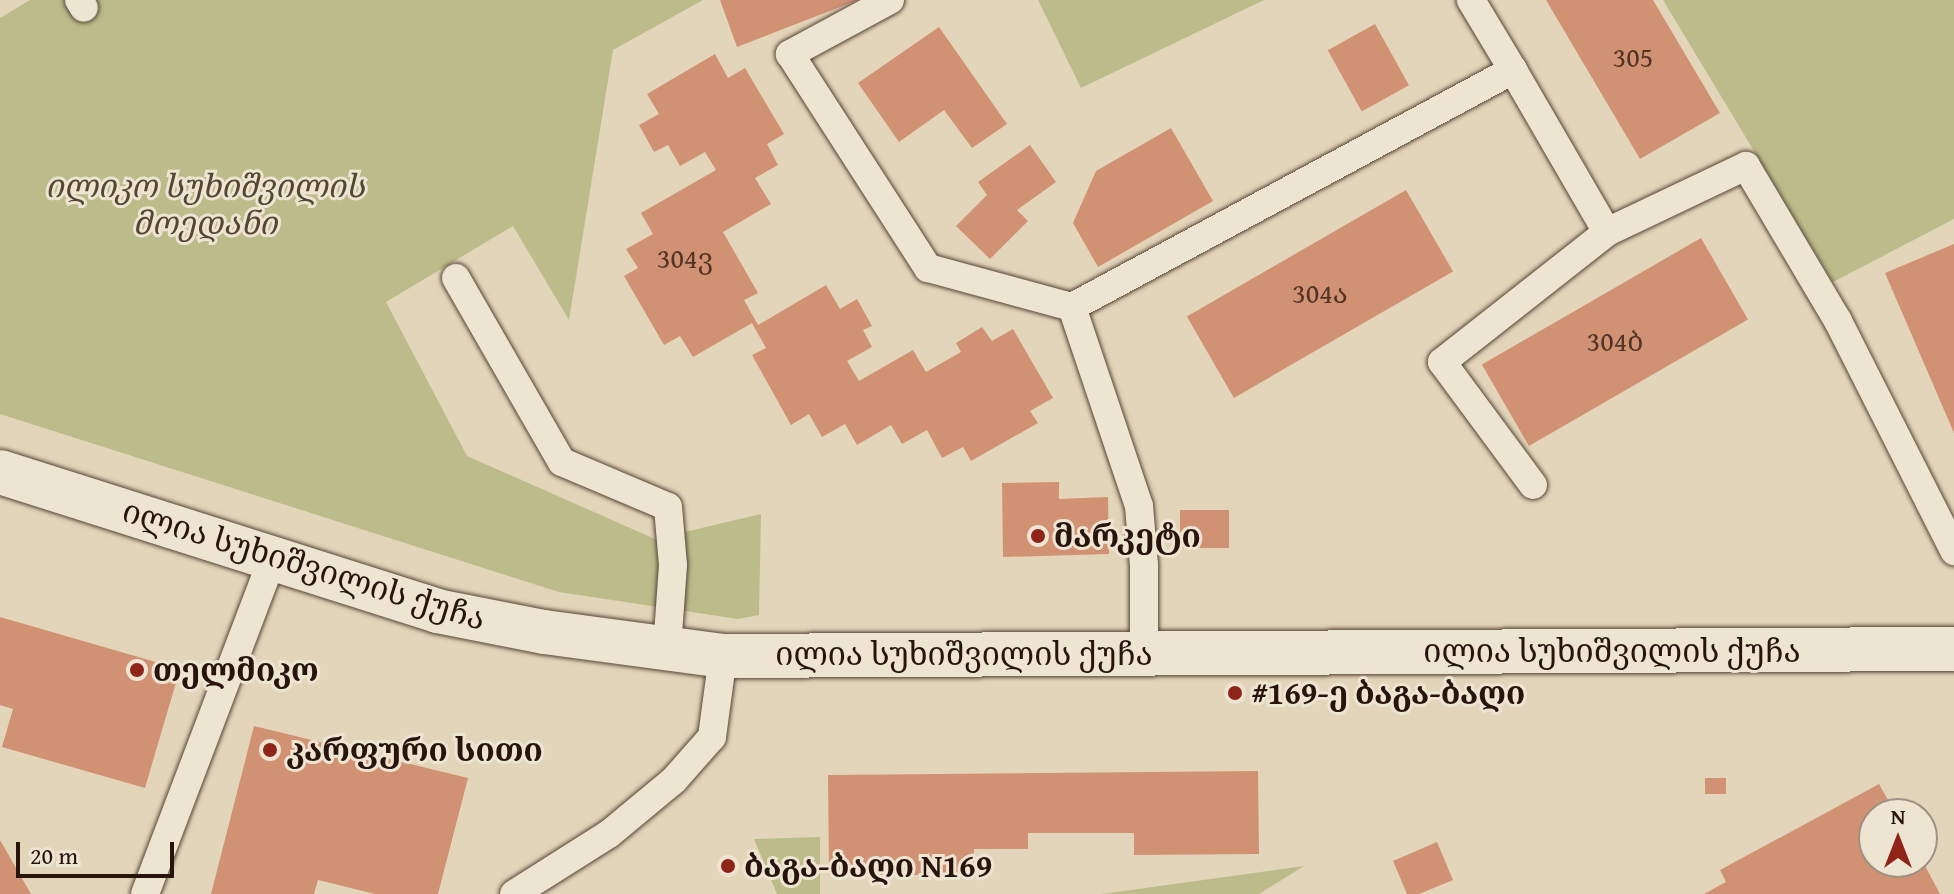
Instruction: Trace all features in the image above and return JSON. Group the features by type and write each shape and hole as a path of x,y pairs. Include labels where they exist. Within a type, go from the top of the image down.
{"street":[{"name":"ილია სუხიშვილის ქუჩა","path":"0,472 437,611 544,632 723,656 1954,649"}],"lane":[{"path":"890,0 790,54 928,268 1072,307 1513,70"},
{"path":"1471,0 1607,232"},
{"path":"1533,485 1442,362 1607,232 1746,166 1838,321 1954,551"},
{"path":"456,278 562,462 668,507 673,565 667,649"},
{"path":"1072,307 1139,506 1144,565 1144,653"},
{"path":"145,894 272,560"},
{"path":"514,894 609,834 674,780 712,737 723,656"}],"green space":[{"name":"ილიკო სუხიშვილის მოედანი","path":"30,0 703,0 613,50 569,320 513,226 386,302 467,456 655,539 761,514 759,615 738,619 559,592 0,414 0,18"},
{"path":"1038,0 1264,0 1081,88"},
{"path":"1663,0 1954,0 1954,219 1833,282"},
{"path":"820,837 820,894 777,894 754,839"},
{"path":"1304,866 1259,894 1102,894"}],"building":[{"path":"720,0 858,0 737,47"},
{"path":"1546,0 1653,0 1720,113 1640,159"},
{"path":"1375,24 1409,85 1362,111 1328,50"},
{"path":"939,27 1007,124 972,148 944,110 899,142 858,83"},
{"path":"715,54 728,78 745,68 784,134 767,144 778,165 755,178 771,204 723,232 758,293 744,300 758,325 826,285 840,309 857,299 872,326 863,330 872,347 847,361 859,381 913,350 926,372 961,352 956,343 982,327 992,341 1013,329 1053,398 1030,411 1038,423 971,461 963,447 942,458 927,430 902,444 891,425 857,445 845,424 822,437 809,414 791,425 752,355 766,348 752,323 693,357 680,336 664,345 624,276 638,268 626,249 653,234 641,213 716,170 705,152 680,166 668,145 654,152 639,125 659,114 647,94"},
{"path":"1171,128 1213,201 1098,267 1073,223 1096,171"},
{"path":"1030,145 1056,182 1017,210 1028,221 990,259 956,226 987,195 978,182"},
{"path":"1406,190 1453,271 1234,398 1187,316"},
{"path":"1701,238 1748,319 1529,446 1482,364"},
{"path":"1954,244 1954,433 1885,273"},
{"path":"1059,482 1059,499 1108,497 1109,554 1003,557 1002,483"},
{"path":"1180,510 1229,510 1229,548 1180,548"},
{"path":"0,617 180,669 145,788 2,747 13,709 0,705"},
{"path":"254,726 468,778 438,894 375,894 318,880 314,894 211,894"},
{"path":"1258,771 1259,854 1134,855 1134,833 1028,833 1028,849 974,849 975,875 829,875 828,775"},
{"path":"1705,778 1726,778 1726,794 1705,794"},
{"path":"1879,784 1887,798 1858,798 1858,878 1932,878 1940,894 1704,894 1726,882 1720,870"},
{"path":"0,840 31,894 0,894"},
{"path":"1437,842 1453,880 1419,894 1407,894 1393,861"}],"place":[{"name":"მარკეტი","path":"1038,536"},
{"name":"თელმიკო","path":"137,670"},
{"name":"#169-ე ბაგა-ბაღი","path":"1235,693"},
{"name":"კარფური სითი","path":"270,750"},
{"name":"ბაგა-ბაღი N169","path":"728,866"}]}
